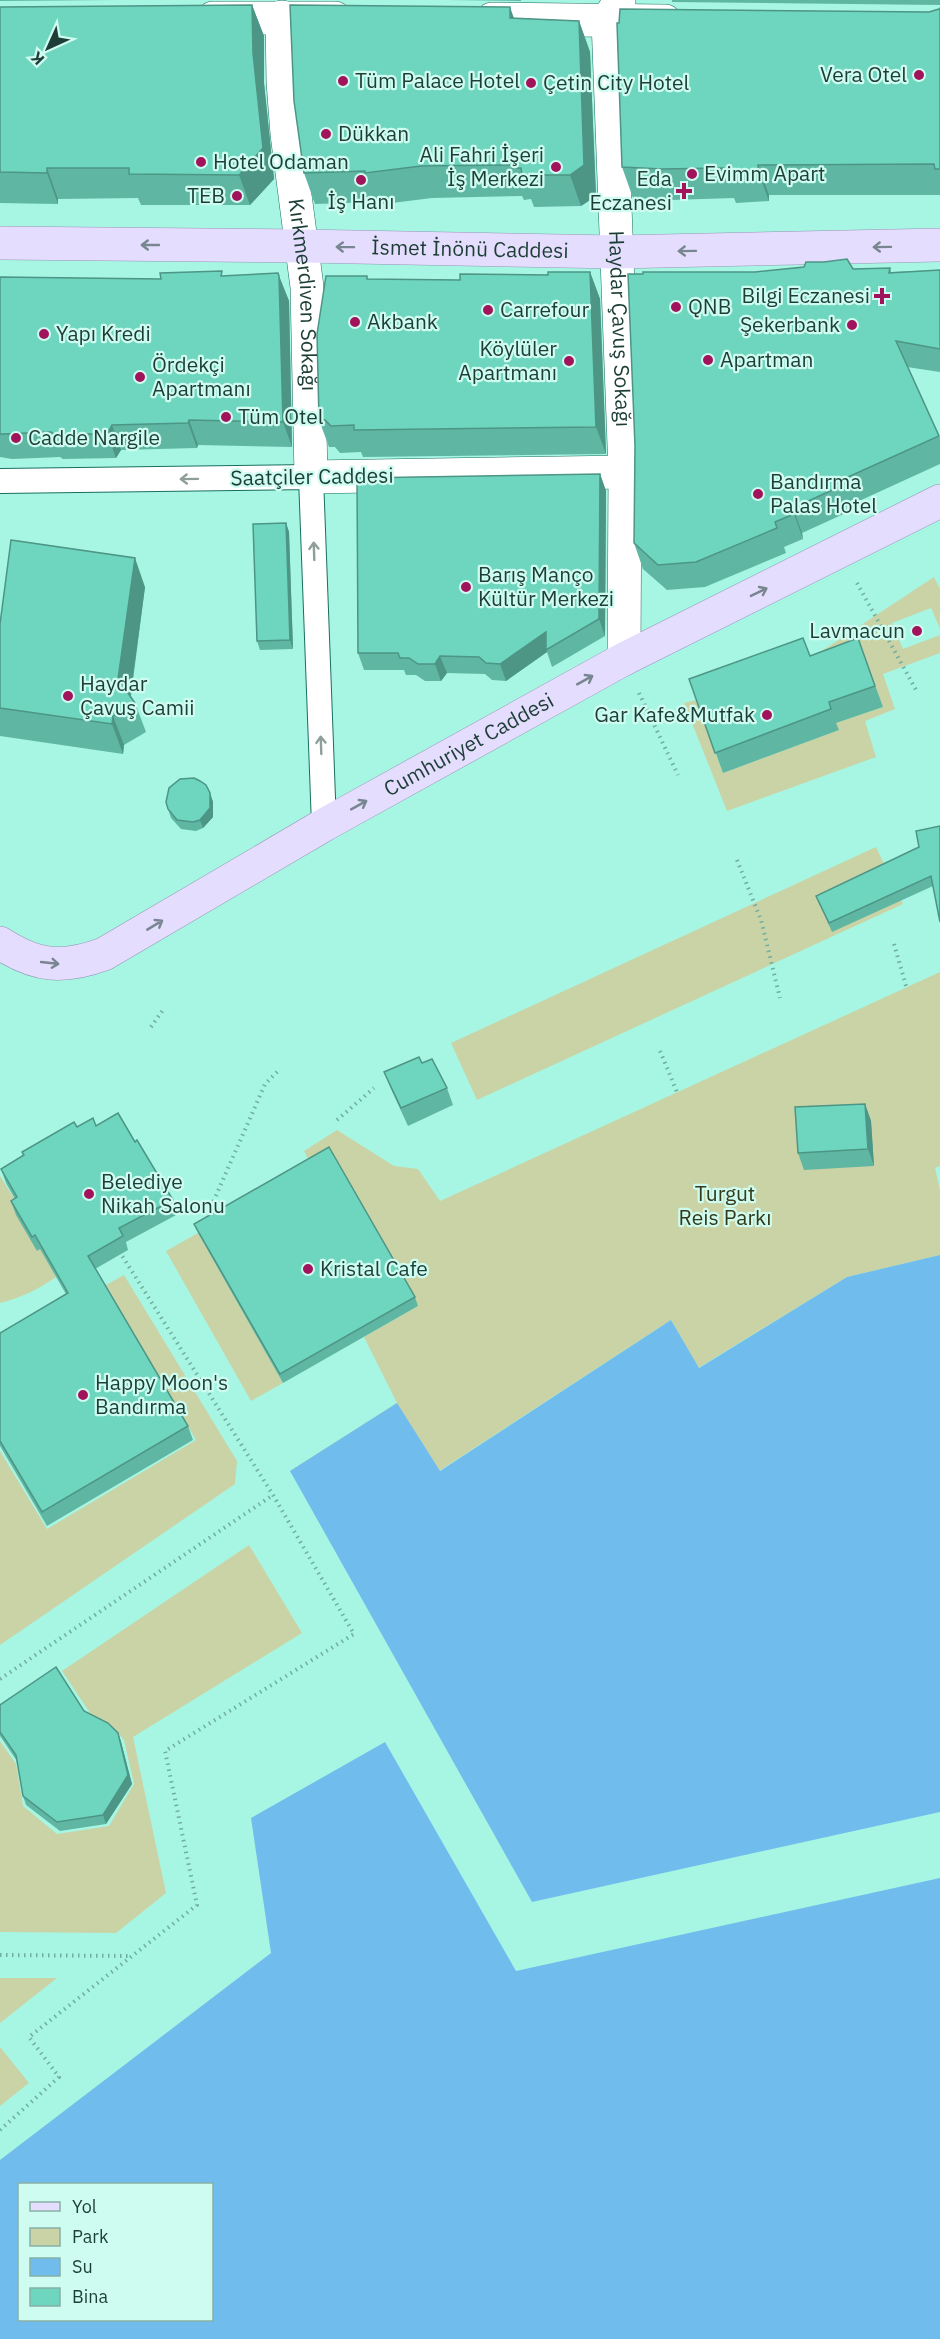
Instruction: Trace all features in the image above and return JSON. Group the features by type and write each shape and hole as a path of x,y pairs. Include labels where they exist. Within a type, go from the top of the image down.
{"main road":[{"name":"İsmet İnönü Caddesi","path":"0,243 616,252 940,245"},
{"name":"Cumhuriyet Caddesi","path":"0,943 41,963 63,965 84,962 104,954 324,825 624,659 940,501"}],"street":[{"path":"468,19 614,10 691,21"},
{"name":"Haydar Çavuş Sokağı","path":"614,10 616,252 624,472 624,659"},
{"name":"Kırkmerdiven Sokağı","path":"282,17 287,134 307,287 311,477"},
{"path":"188,18 364,18"},
{"name":"Saatçiler Caddesi","path":"311,477 624,472"}],"lane":[{"name":"Saatçiler Caddesi","path":"0,481 311,477"},
{"name":"Kırkmerdiven Sokağı","path":"311,477 324,825"}],"path":[{"path":"840,552 916,690"},
{"path":"624,659 678,775"},
{"path":"737,860 761,920 780,998"},
{"path":"894,944 906,986"},
{"path":"151,1027 163,1010"},
{"path":"660,1051 677,1092"},
{"path":"211,1207 265,1084 280,1069"},
{"path":"337,1120 374,1088"},
{"path":"0,2130 59,2077 29,2037 197,1905 165,1751 354,1634 273,1495 121,1254"},
{"path":"0,1679 273,1495"},
{"path":"0,1955 132,1956"}],"green space":[{"path":"934,577 940,589 940,629 931,608 892,623 903,649 940,635 940,653 883,674 895,709 865,721 876,757 727,811 684,703 696,700 723,773 838,730 835,723 883,707 811,658"},
{"path":"876,847 903,904 477,1100 451,1043"},
{"name":"Turgut Reis Parkı","path":"940,972 940,1166 935,1168 940,1190 940,1255 847,1277 698,1368 671,1320 439,1471 413,1429 290,1471 397,1403 364,1337 418,1306 313,1168 304,1151 337,1130 394,1166 418,1169 440,1201"},
{"path":"0,1176 22,1211 56,1277 29,1293 0,1303"},
{"path":"198,1233 283,1383 251,1401 166,1251"},
{"path":"124,1275 237,1461 235,1484 0,1645 0,1451 47,1529 196,1440 106,1285"},
{"path":"249,1545 302,1633 133,1737 166,1893 116,1933 0,1932 0,1741 16,1764 23,1806 57,1834 109,1826 134,1784 124,1740 114,1728 92,1716 62,1671"},
{"path":"0,1978 57,1978 0,2023"},
{"path":"0,2047 29,2083 0,2106"}],"water":[{"path":"940,1255 940,1812 532,1902 290,1471 397,1403 440,1471 671,1320 699,1368 847,1277"},
{"path":"385,1742 516,1971 940,1878 940,2339 0,2339 0,2160 271,1953 251,1818"}],"building":[{"path":"252,5 253,53 263,148 239,175 129,174 129,168 47,168 47,173 0,172 0,7"},
{"path":"290,5 510,7 510,18 579,21 584,165 570,175 522,175 521,168 512,168 512,165 421,166 365,173 365,171 304,173 294,101"},
{"path":"940,8 940,169 935,169 934,164 758,165 758,171 725,172 724,168 622,167 617,23 619,23 620,9 929,12"},
{"path":"847,259 853,269 890,268 889,273 940,270 940,349 896,341 939,436 837,482 839,487 793,508 794,514 775,522 777,528 696,562 658,565 634,543 635,446 628,274 755,272 804,267 806,262"},
{"path":"222,271 221,276 278,273 283,422 189,420 188,423 112,425 107,434 54,434 51,432 0,434 0,277 161,279 160,273"},
{"path":"548,272 590,272 596,427 354,430 354,425 331,426 325,420 319,420 317,334 326,276 460,280 460,274 548,275"},
{"name":"Barış Manço Kültür Merkezi","path":"600,474 599,619 546,650 546,632 500,664 486,663 479,657 440,656 435,664 418,664 409,658 400,658 398,653 358,653 357,478"},
{"path":"286,523 290,640 257,641 253,524"},
{"name":"Haydar Çavuş Camii","path":"11,540 135,558 118,679 135,703 113,716 112,724 0,708 0,624"},
{"path":"803,638 810,656 858,638 875,686 829,702 831,709 715,753 689,679"},
{"path":"194,778 206,785 210,793 210,808 200,820 193,822 177,820 168,809 166,802 169,788 180,779"},
{"path":"940,826 940,922 931,876 829,923 816,896 919,847 916,831"},
{"path":"419,1057 422,1063 432,1059 447,1088 401,1108 384,1072"},
{"path":"865,1104 868,1149 798,1153 795,1107"},
{"path":"118,1113 173,1200 119,1228 123,1236 88,1256 188,1426 42,1512 0,1441 0,1333 68,1293 35,1235 32,1237 11,1201 17,1197 1,1169 24,1155 22,1152 74,1122 77,1127 93,1118 96,1126"},
{"name":"Kristal Cafe","path":"329,1147 415,1297 280,1374 194,1224"},
{"path":"56,1667 84,1711 108,1723 118,1733 128,1775 103,1815 57,1822 23,1796 16,1755 0,1732 0,1705"}],"place":[{"name":"Vera Otel","path":"919,75"},
{"name":"Tüm Palace Hotel","path":"343,81"},
{"name":"Çetin City Hotel","path":"531,83"},
{"name":"Dükkan","path":"326,134"},
{"name":"Hotel Odaman","path":"201,162"},
{"name":"Ali Fahri İşeri İş Merkezi","path":"556,167"},
{"name":"Evimm Apart","path":"692,174"},
{"name":"İş Hanı","path":"361,180"},
{"name":"Eda Eczanesi","path":"684,191"},
{"name":"TEB","path":"237,196"},
{"name":"Bilgi Eczanesi","path":"882,296"},
{"name":"QNB","path":"676,307"},
{"name":"Carrefour","path":"488,310"},
{"name":"Akbank","path":"355,322"},
{"name":"Şekerbank","path":"852,325"},
{"name":"Yapı Kredi","path":"44,334"},
{"name":"Apartman","path":"708,360"},
{"name":"Köylüler Apartmanı","path":"569,361"},
{"name":"Ördekçi Apartmanı","path":"140,377"},
{"name":"Tüm Otel","path":"226,417"},
{"name":"Cadde Nargile","path":"16,438"},
{"name":"Bandırma Palas Hotel","path":"758,494"},
{"name":"Barış Manço Kültür Merkezi","path":"466,587"},
{"name":"Lavmacun","path":"917,631"},
{"name":"Haydar Çavuş Camii","path":"68,696"},
{"name":"Gar Kafe&Mutfak","path":"767,715"},
{"name":"Belediye Nikah Salonu","path":"89,1194"},
{"name":"Kristal Cafe","path":"308,1269"},
{"name":"Happy Moon's Bandırma","path":"83,1395"}]}
